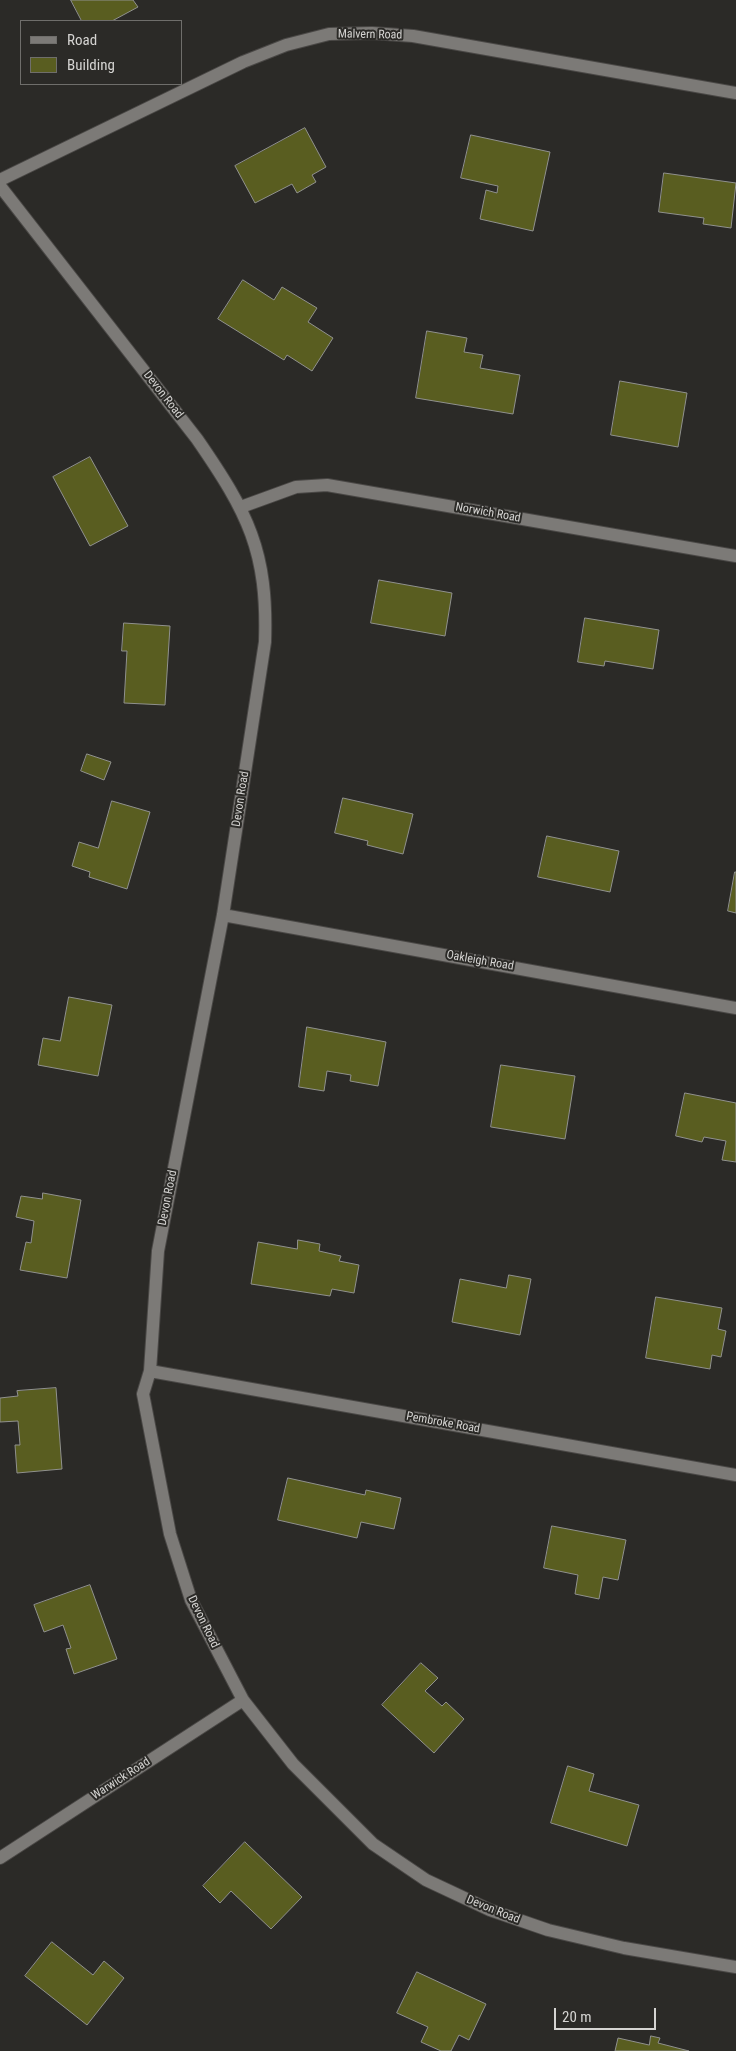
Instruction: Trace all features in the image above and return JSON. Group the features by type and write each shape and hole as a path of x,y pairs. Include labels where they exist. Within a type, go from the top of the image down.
{"street":[{"name":"Malvern Road","path":"0,180 243,62 286,45 329,34 372,33 413,36 736,94"},
{"name":"Devon Road","path":"0,186 197,440 241,507 254,537 262,564 266,606 265,642 223,915 158,1251 150,1371 143,1394 170,1534 191,1600 243,1700 292,1764 373,1844 426,1880 490,1910 548,1930 624,1948 736,1967"},
{"name":"Norwich Road","path":"241,507 296,487 327,485 736,556"},
{"name":"Oakleigh Road","path":"223,915 736,1008"},
{"name":"Pembroke Road","path":"150,1371 736,1475"},
{"name":"Warwick Road","path":"0,1858 243,1700"}],"building":[{"path":"71,0 133,0 138,7 114,20 81,20"},
{"path":"305,128 326,167 312,175 316,182 297,193 292,184 255,203 235,166"},
{"path":"471,135 550,152 533,231 480,219 486,190 497,193 498,186 461,178"},
{"path":"664,173 736,183 731,228 703,224 704,218 659,212"},
{"path":"243,280 274,300 282,287 317,308 308,322 333,338 312,371 287,355 284,360 218,319"},
{"path":"427,331 467,338 464,352 483,355 480,368 520,375 513,414 416,398"},
{"path":"620,381 687,393 678,447 611,435"},
{"path":"90,457 128,526 90,546 53,477"},
{"path":"379,580 452,593 445,636 371,623"},
{"path":"585,618 659,630 653,669 605,661 604,666 578,662"},
{"path":"124,623 170,626 165,705 124,703 127,651 122,651"},
{"path":"87,754 111,762 104,780 81,771"},
{"path":"343,798 413,814 403,854 367,845 368,841 335,833"},
{"path":"112,801 150,812 127,889 89,877 90,872 72,866 79,842 98,848"},
{"path":"547,836 619,851 610,892 538,877"},
{"path":"736,872 736,913 728,911"},
{"path":"69,997 112,1005 98,1076 38,1065 43,1038 60,1041"},
{"path":"307,1027 386,1042 378,1086 350,1081 351,1075 327,1071 324,1091 299,1087"},
{"path":"501,1065 575,1076 565,1139 491,1127"},
{"path":"685,1093 736,1103 736,1162 722,1160 726,1141 704,1137 702,1142 676,1136"},
{"path":"43,1193 81,1200 67,1278 20,1270 26,1242 31,1243 34,1221 16,1217 21,1196 42,1199"},
{"path":"298,1240 320,1244 319,1251 341,1256 339,1261 359,1265 354,1293 332,1289 330,1296 251,1284 258,1242 297,1249"},
{"path":"509,1275 531,1279 520,1335 452,1322 460,1279 506,1288"},
{"path":"656,1297 722,1308 718,1329 726,1331 721,1357 712,1355 710,1369 646,1358"},
{"path":"56,1388 62,1469 17,1473 15,1445 20,1445 18,1421 0,1422 0,1398 18,1396 17,1391"},
{"path":"288,1478 365,1495 366,1490 401,1498 394,1529 361,1522 357,1538 278,1520"},
{"path":"552,1526 626,1540 618,1580 603,1577 599,1599 575,1594 578,1575 544,1568"},
{"path":"90,1585 117,1659 74,1674 66,1649 71,1648 63,1625 44,1632 34,1605"},
{"path":"421,1663 438,1678 425,1691 442,1706 446,1702 464,1719 434,1753 382,1705"},
{"path":"568,1766 594,1774 589,1791 639,1805 627,1846 551,1823"},
{"path":"245,1842 302,1897 271,1929 231,1891 220,1903 203,1886"},
{"path":"52,1942 93,1975 104,1961 124,1978 87,2025 25,1976"},
{"path":"417,1972 486,2004 469,2040 459,2035 451,2051 441,2051 421,2042 428,2027 397,2013"},
{"path":"651,2036 660,2038 658,2043 689,2051 615,2051 618,2038 649,2045"}]}
